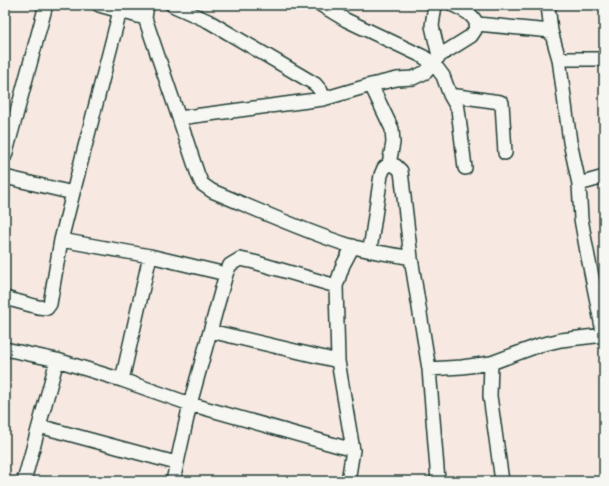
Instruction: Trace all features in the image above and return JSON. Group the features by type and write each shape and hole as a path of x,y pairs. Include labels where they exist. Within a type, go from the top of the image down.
{"street":[{"path":"5,156 46,5"},
{"path":"99,5 145,18"},
{"path":"147,5 145,18 202,184 212,191 304,230 353,246 411,258"},
{"path":"172,5 208,21 315,84 321,91 323,99"},
{"path":"321,5 346,20 422,56 436,60"},
{"path":"435,5 432,26 436,60 450,95 458,109 465,168"},
{"path":"179,118 323,99 371,85 397,79 412,78 426,72 436,60 471,36 475,30 477,24 470,13 453,5"},
{"path":"428,369 462,367 491,363 540,345 561,340 604,336 581,219 579,184 570,142 559,60 551,32 548,5"},
{"path":"5,298 38,307 47,308 50,304 61,240 120,12"},
{"path":"477,24 551,32"},
{"path":"559,60 604,60"},
{"path":"370,250 381,174 384,168 389,164 394,143 392,129 371,85"},
{"path":"450,95 502,103 504,153"},
{"path":"389,164 396,166 401,171 411,258 428,369 438,481"},
{"path":"579,184 604,177"},
{"path":"5,178 73,193"},
{"path":"61,240 150,256 226,274"},
{"path":"348,481 353,450 338,361 336,286 343,265 353,246"},
{"path":"122,380 150,256"},
{"path":"174,481 176,463 190,404 226,274 230,265 240,259 336,286"},
{"path":"210,331 338,361"},
{"path":"5,349 57,360 122,380 190,404 353,450"},
{"path":"24,481 57,360"},
{"path":"491,363 490,396 502,481"},
{"path":"39,426 176,463"}]}
